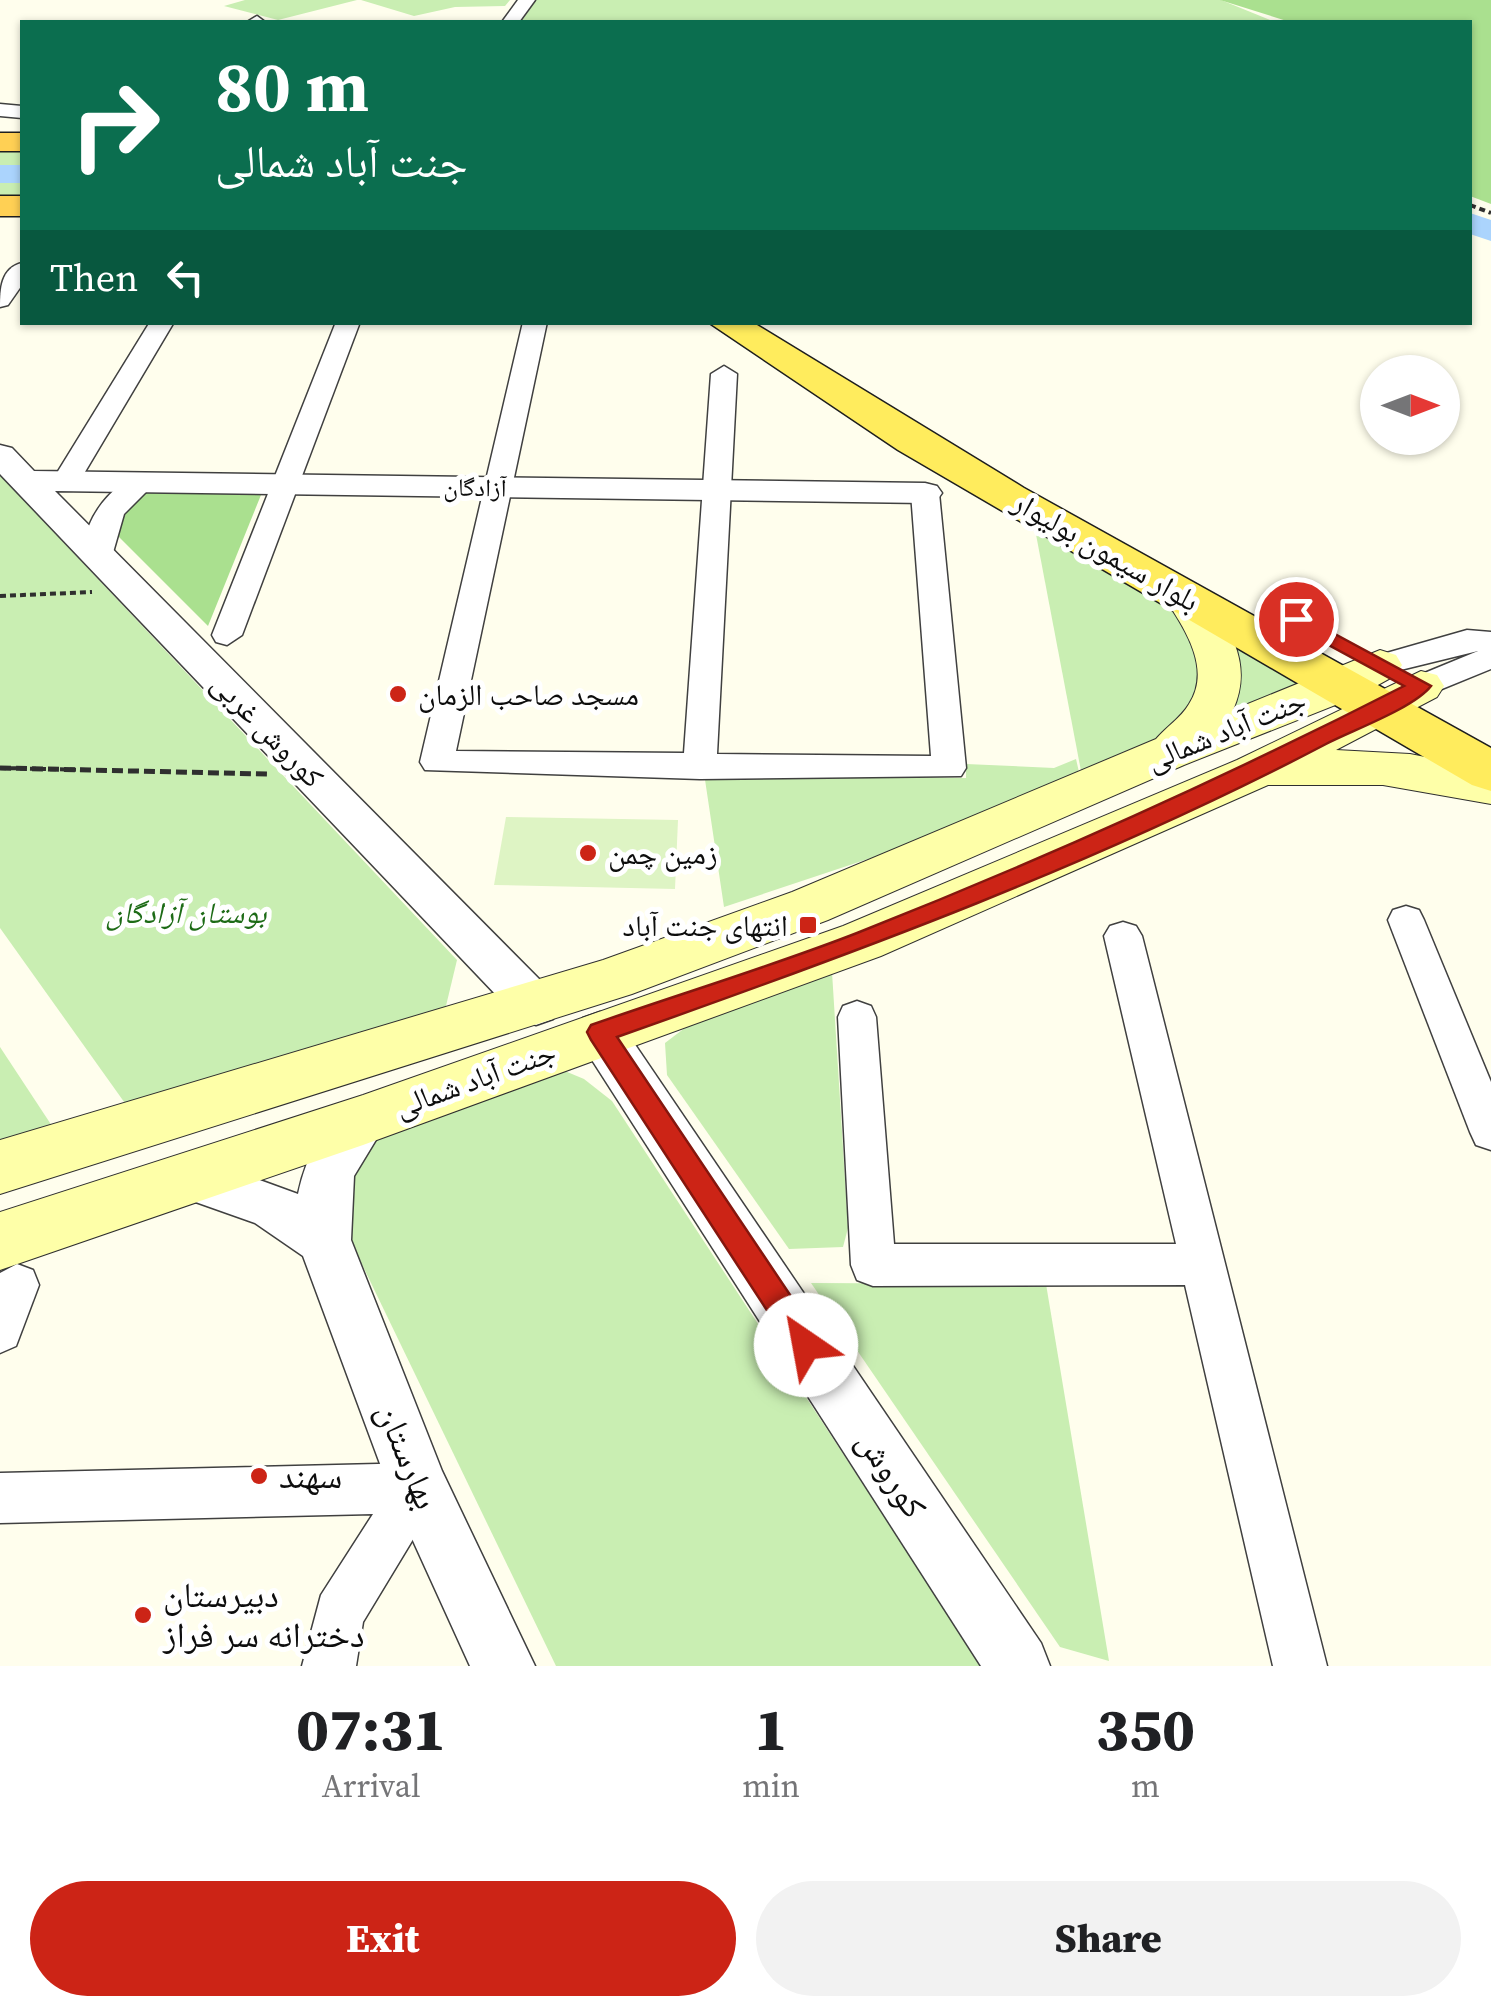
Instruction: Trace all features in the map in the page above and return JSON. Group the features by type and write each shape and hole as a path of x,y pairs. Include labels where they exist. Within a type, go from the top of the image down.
{"main road":[{"name":"بلوار سیمون بولیوار","path":"730,325 796,370 1182,594 1381,685 1491,727"},
{"name":"بلوار سیمون بولیوار","path":"787,325 1381,685 1491,772"},
{"path":"1167,753 1201,726 1212,710 1222,666 1212,637 1182,594"},
{"name":"جنت آباد شمالی","path":"0,1167 536,1006 810,906 1167,753 1381,685"},
{"name":"جنت آباد شمالی","path":"9,1263 191,1178 862,941 1254,772 1381,685"},
{"path":"1254,772 1328,765 1408,767 1491,787"}],"street":[{"path":"512,20 527,0"},
{"path":"0,300 20,273"},
{"path":"66,481 160,325"},
{"path":"227,635 347,325"},
{"path":"533,325 437,762 949,768 925,493"},
{"path":"700,767 724,374"},
{"name":"آزادگان","path":"13,468 66,481 925,493"},
{"name":"کوروش غربی","path":"13,468 536,1006"},
{"path":"100,558 105,518 142,482"},
{"name":"جنت آباد شمالی","path":"1381,685 1467,640 1491,642"},
{"name":"جنت آباد شمالی","path":"1381,685 1491,658"},
{"path":"1406,920 1491,1132"},
{"path":"1123,936 1300,1666"},
{"path":"856,1017 873,1265 1203,1264"},
{"name":"کوروش","path":"600,1032 1018,1666"},
{"name":"بهارستان","path":"363,1120 340,1145 320,1201 324,1240 419,1488 503,1666"},
{"path":"191,1178 272,1204 324,1240"},
{"path":"0,1331 9,1263"},
{"path":"0,1498 419,1488"},
{"path":"329,1666 339,1613 419,1488"}],"path":[{"path":"0,596 132,590"},
{"path":"0,768 312,776"}],"green space":[{"path":"245,0 357,0 278,20 224,6"},
{"path":"361,0 510,0 505,6 455,7 414,16"},
{"path":"536,0 1221,0 1270,20 522,20"},
{"path":"1220,0 1491,0 1491,204 1472,197 1472,20 1284,20"},
{"path":"0,149 20,149 20,197 0,197"},
{"name":"بوستان آزادگان","path":"0,475 457,960 445,1010 127,1106 0,928"},
{"path":"263,490 208,626 115,533 134,492"},
{"path":"1034,524 1168,599 1211,659 1175,732 1081,771"},
{"path":"1224,642 1308,678 1212,727"},
{"path":"1076,759 1079,772 901,848 724,907 704,773 966,778 966,764 1054,768"},
{"name":"زمین چمن","path":"506,817 678,820 675,889 494,885"},
{"path":"832,972 848,1228 843,1247 789,1249 667,1075 665,1043 690,1024"},
{"path":"0,1047 54,1129 0,1143"},
{"path":"560,1069 584,1079 612,1101 982,1666 556,1666 343,1225 345,1151"},
{"path":"811,1283 1046,1284 1109,1661 1060,1647"}],"waterway":[{"path":"0,174 20,174"},
{"path":"1472,224 1491,231"}],"place":[{"name":"مسجد صاحب الزمان","path":"398,694"},
{"name":"زمین چمن","path":"588,853"},
{"name":"انتهای جنت آباد","path":"808,925"},
{"name":"سهند","path":"259,1476"},
{"name":"دبیرستان دخترانه سر فراز","path":"143,1615"}],"route":[{"path":"806,1345 600,1032 862,941 1022,874 1254,772 1421,686 1296,619"}]}
